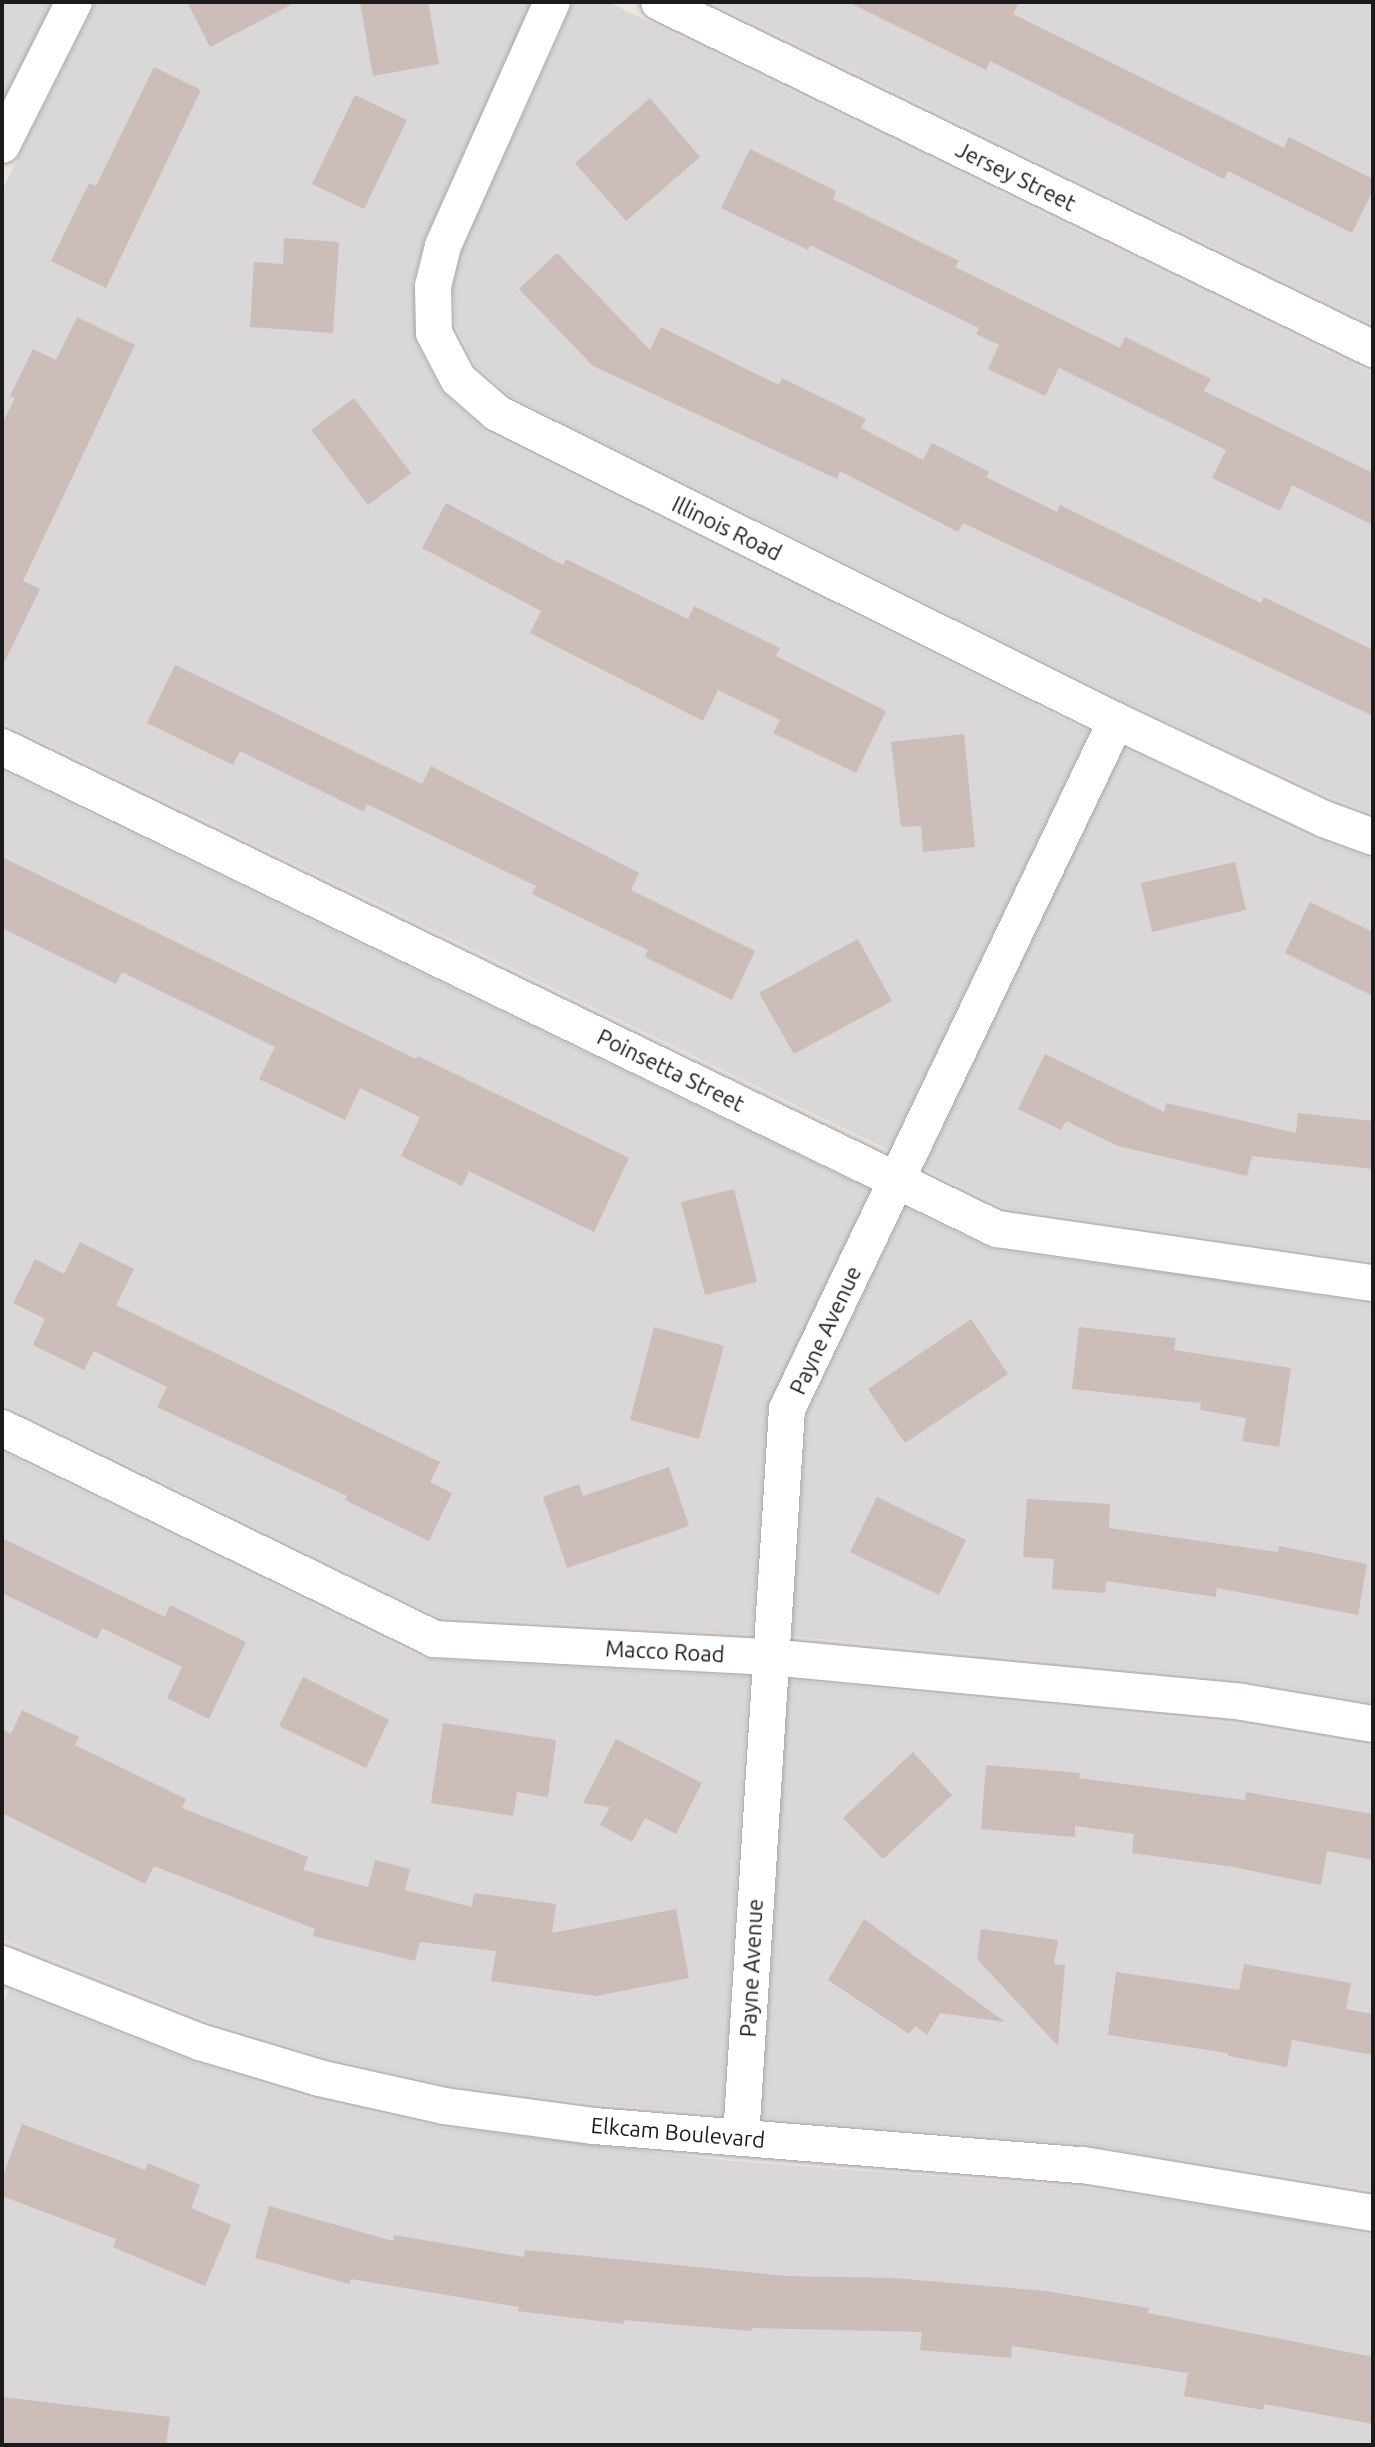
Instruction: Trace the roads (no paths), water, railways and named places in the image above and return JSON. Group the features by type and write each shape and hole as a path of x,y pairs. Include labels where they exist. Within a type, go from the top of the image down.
{"street":[{"path":"2,145 74,2"},
{"name":"Illinois Road","path":"552,2 443,246 433,286 434,333 458,379 497,413 1116,721 1324,819 1373,837"},
{"name":"Jersey Street","path":"659,2 1373,349"},
{"name":"Payne Avenue","path":"741,2138 787,1409 1116,721"},
{"name":"Poinsetta Street","path":"2,747 997,1229 1373,1283"},
{"name":"Macco Road","path":"2,1428 434,1639 770,1657 1242,1702 1373,1724"},
{"name":"Elkcam Boulevard","path":"2,1964 200,2042 319,2078 444,2106 594,2126 1083,2165 1373,2213"}]}
